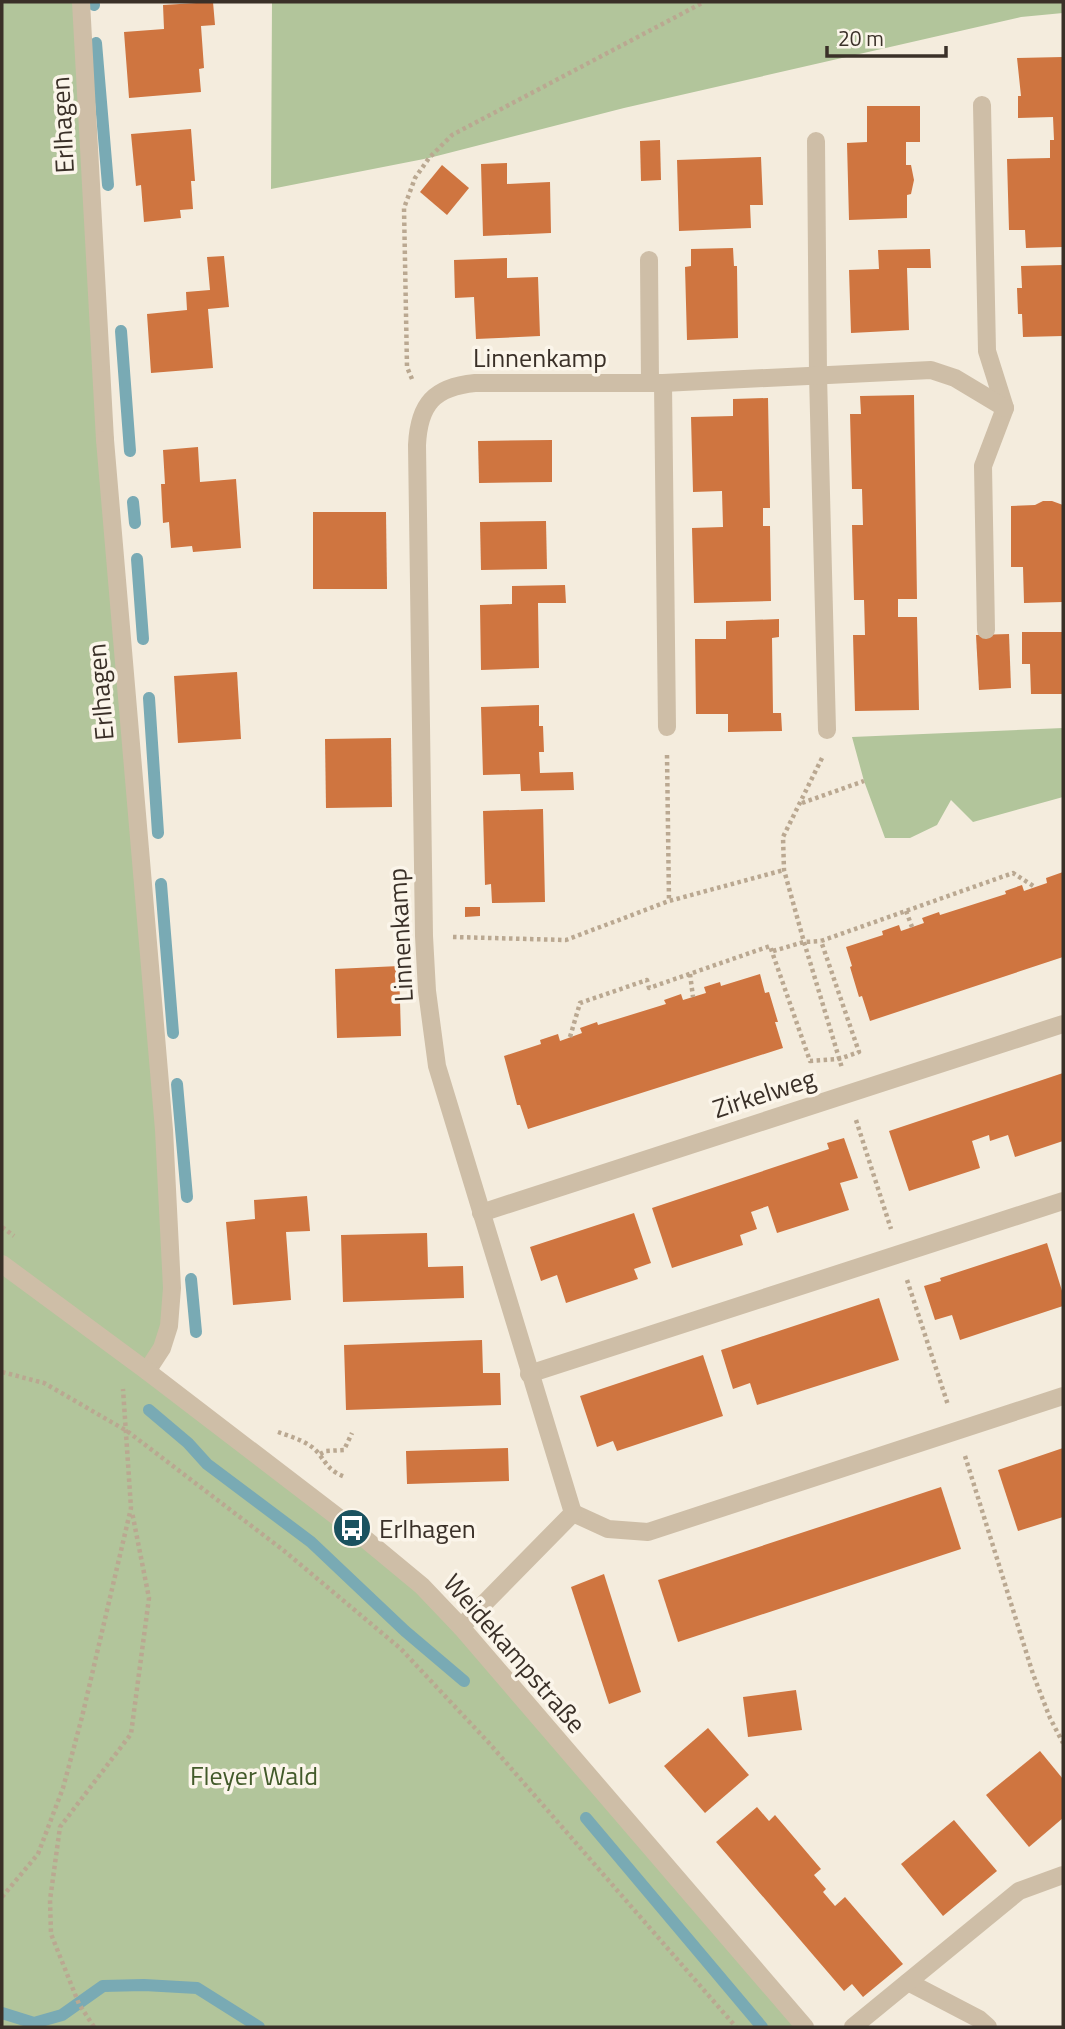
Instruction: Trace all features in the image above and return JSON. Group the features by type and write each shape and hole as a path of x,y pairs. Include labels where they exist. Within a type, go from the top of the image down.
{"street":[{"name":"Erlhagen","path":"81,2 105,440 164,1130 171,1275 169,1326 162,1348 147,1371"},
{"path":"982,105 987,351 1005,408 983,466 986,630"},
{"path":"816,141 818,375 827,730"},
{"path":"649,260 657,383 667,727"},
{"name":"Linnenkamp","path":"573,1513 437,1066 427,991 424,936 417,429 429,402 442,391 455,385 475,383 657,383 931,370 956,377 1005,408"},
{"name":"Zirkelweg","path":"481,1213 1063,1024"},
{"path":"529,1374 1063,1201"},
{"name":"Weidekampstraße","path":"2,1264 352,1528 422,1586 805,2027"},
{"path":"460,1627 573,1513 608,1529 648,1532 1063,1396"},
{"path":"853,2027 1019,1891 1063,1875"},
{"path":"908,1982 979,2019 988,2027"}],"path":[{"path":"429,402 413,382 407,367 404,208 415,178 429,158 452,135 704,2"},
{"path":"667,727 669,901"},
{"path":"801,803 864,781"},
{"path":"424,936 566,940 669,901 784,870"},
{"path":"773,951 804,942 821,941 1013,873 1035,887"},
{"path":"906,911 912,927"},
{"path":"570,1037 580,1003 647,981 649,988 770,946 810,1061 839,1059 859,1052 821,941"},
{"path":"690,974 693,997"},
{"path":"2,1372 44,1383 127,1431 283,1550 401,1648 489,1743 736,2027"},
{"path":"94,2027 79,2004 51,1934 50,1900 60,1827 131,1734 149,1598 131,1508 127,1431"},
{"path":"320,1454 344,1450 352,1433"},
{"path":"2,1897 38,1854 62,1788 82,1717 131,1508"}],"green space":[{"name":"Fleyer Wald","path":"2,2 81,2 172,1288 147,1371 422,1586 805,2027 2,2027"},
{"path":"272,2 1063,2 1063,13 1021,17 624,108 429,158 271,189"},
{"path":"1063,728 1063,797 973,822 951,800 937,825 910,838 885,838 864,781 852,737"}],"building":[{"path":"213,2 215,25 201,26 204,68 199,69 201,92 129,98 124,32 164,29 163,5"},
{"path":"1063,57 1063,247 1026,248 1025,230 1009,230 1007,159 1050,158 1050,140 1054,140 1053,117 1018,118 1018,96 1021,96 1017,58"},
{"path":"867,106 920,106 920,142 906,142 906,165 911,165 914,180 911,194 907,195 907,218 849,220 847,143 867,142"},
{"path":"191,129 195,181 191,181 193,209 180,210 181,218 144,222 141,185 136,186 131,134"},
{"path":"660,140 661,180 641,181 640,141"},
{"path":"761,157 763,205 750,205 751,228 679,231 677,160"},
{"path":"507,163 507,184 550,182 551,233 483,236 481,164"},
{"path":"442,165 469,188 447,215 420,192"},
{"path":"733,248 734,266 737,266 738,338 687,340 685,267 691,266 691,249"},
{"path":"930,249 931,268 907,268 909,330 851,333 849,270 879,269 878,250"},
{"path":"224,256 229,307 208,309 213,368 151,373 147,314 187,310 186,292 210,290 207,257"},
{"path":"507,258 507,278 538,277 540,336 476,339 474,297 455,298 454,260"},
{"path":"1063,265 1063,336 1023,337 1022,314 1018,314 1017,288 1022,288 1021,266"},
{"path":"914,395 917,599 898,599 898,617 917,617 919,710 855,711 853,635 865,635 864,600 854,600 852,525 863,525 862,489 852,489 850,414 861,414 860,396"},
{"path":"768,398 770,508 763,508 763,526 770,526 771,601 694,603 692,528 723,527 722,491 693,492 691,417 733,416 733,399"},
{"path":"552,440 552,482 479,483 478,441"},
{"path":"198,447 200,482 236,479 241,548 193,552 192,546 171,548 169,522 163,523 163,450"},
{"path":"1043,501 1063,505 1063,602 1024,603 1023,567 1011,567 1011,506 1035,505"},
{"path":"313,512 386,512 387,589 313,589"},
{"path":"546,521 547,569 481,570 480,522"},
{"path":"565,585 566,603 538,603 539,668 481,670 480,605 512,604 512,586"},
{"path":"779,619 779,637 772,638 773,713 781,713 782,731 728,732 728,714 696,714 695,639 726,639 726,621"},
{"path":"1022,632 1063,632 1063,694 1031,694 1030,664 1022,664"},
{"path":"1009,634 1011,688 979,690 976,635"},
{"path":"237,672 241,739 178,743 174,676"},
{"path":"539,705 539,726 543,726 544,752 539,752 540,773 573,772 574,790 521,791 520,774 483,775 481,707"},
{"path":"391,738 392,807 326,808 325,739"},
{"path":"543,809 545,902 492,903 491,884 485,885 483,811"},
{"path":"1063,872 1063,957 870,1021 862,996 859,997 846,947 883,935 882,931 899,925 901,931 924,923 922,918 1006,894 1005,891 1022,885 1024,891 1047,883 1046,878"},
{"path":"465,907 480,907 480,916 465,917"},
{"path":"399,966 401,1036 337,1038 335,969"},
{"path":"760,974 765,993 769,992 783,1048 528,1129 520,1105 517,1105 504,1056 541,1044 540,1040 558,1034 560,1041 582,1033 580,1028 597,1022 598,1025 666,1004 664,1000 681,994 683,1000 706,993 704,987 720,982 721,986"},
{"path":"1063,1073 1063,1141 1015,1157 1008,1135 990,1141 989,1135 972,1141 980,1168 909,1191 889,1131"},
{"path":"844,1138 858,1178 840,1183 849,1210 777,1233 768,1206 751,1212 757,1229 740,1235 743,1245 672,1268 652,1208 829,1149 827,1143"},
{"path":"307,1196 310,1231 286,1232 291,1300 233,1305 226,1222 255,1219 254,1200"},
{"path":"634,1213 651,1263 634,1269 638,1279 566,1303 557,1275 541,1281 530,1247"},
{"path":"427,1233 428,1267 463,1266 464,1298 343,1302 341,1235"},
{"path":"1047,1243 1063,1294 1063,1306 960,1340 952,1315 935,1320 924,1286 941,1281 940,1278"},
{"path":"879,1298 899,1360 757,1405 750,1383 733,1389 721,1350"},
{"path":"482,1340 483,1373 500,1373 501,1405 346,1410 344,1345"},
{"path":"703,1355 723,1416 617,1451 613,1441 597,1447 580,1396"},
{"path":"508,1448 509,1481 407,1484 406,1451"},
{"path":"1063,1448 1063,1517 1018,1531 998,1470"},
{"path":"941,1487 961,1549 678,1642 658,1580"},
{"path":"604,1574 641,1692 609,1704 571,1587"},
{"path":"796,1690 802,1730 748,1737 743,1697"},
{"path":"708,1728 749,1775 705,1813 664,1766"},
{"path":"1040,1751 1063,1779 1063,1818 1029,1847 986,1795"},
{"path":"757,1807 769,1821 775,1815 821,1869 814,1875 835,1906 845,1897 903,1964 863,1997 852,1984 844,1991 716,1842"},
{"path":"954,1820 997,1871 943,1916 901,1864"}],"waterway":[{"path":"96,43 108,185"},
{"path":"121,331 130,451"},
{"path":"133,502 135,523"},
{"path":"137,559 143,639"},
{"path":"149,698 158,833"},
{"path":"161,884 173,1033"},
{"path":"177,1084 187,1197"},
{"path":"191,1279 196,1332"},
{"path":"149,1410 188,1443 207,1464 311,1542 405,1631 464,1681"},
{"path":"586,1818 762,2027"},
{"path":"2,2013 34,2023 62,2015 103,1986 144,1985 197,1988 259,2027"}],"place":[{"name":"Erlhagen","path":"352,1528"}]}
